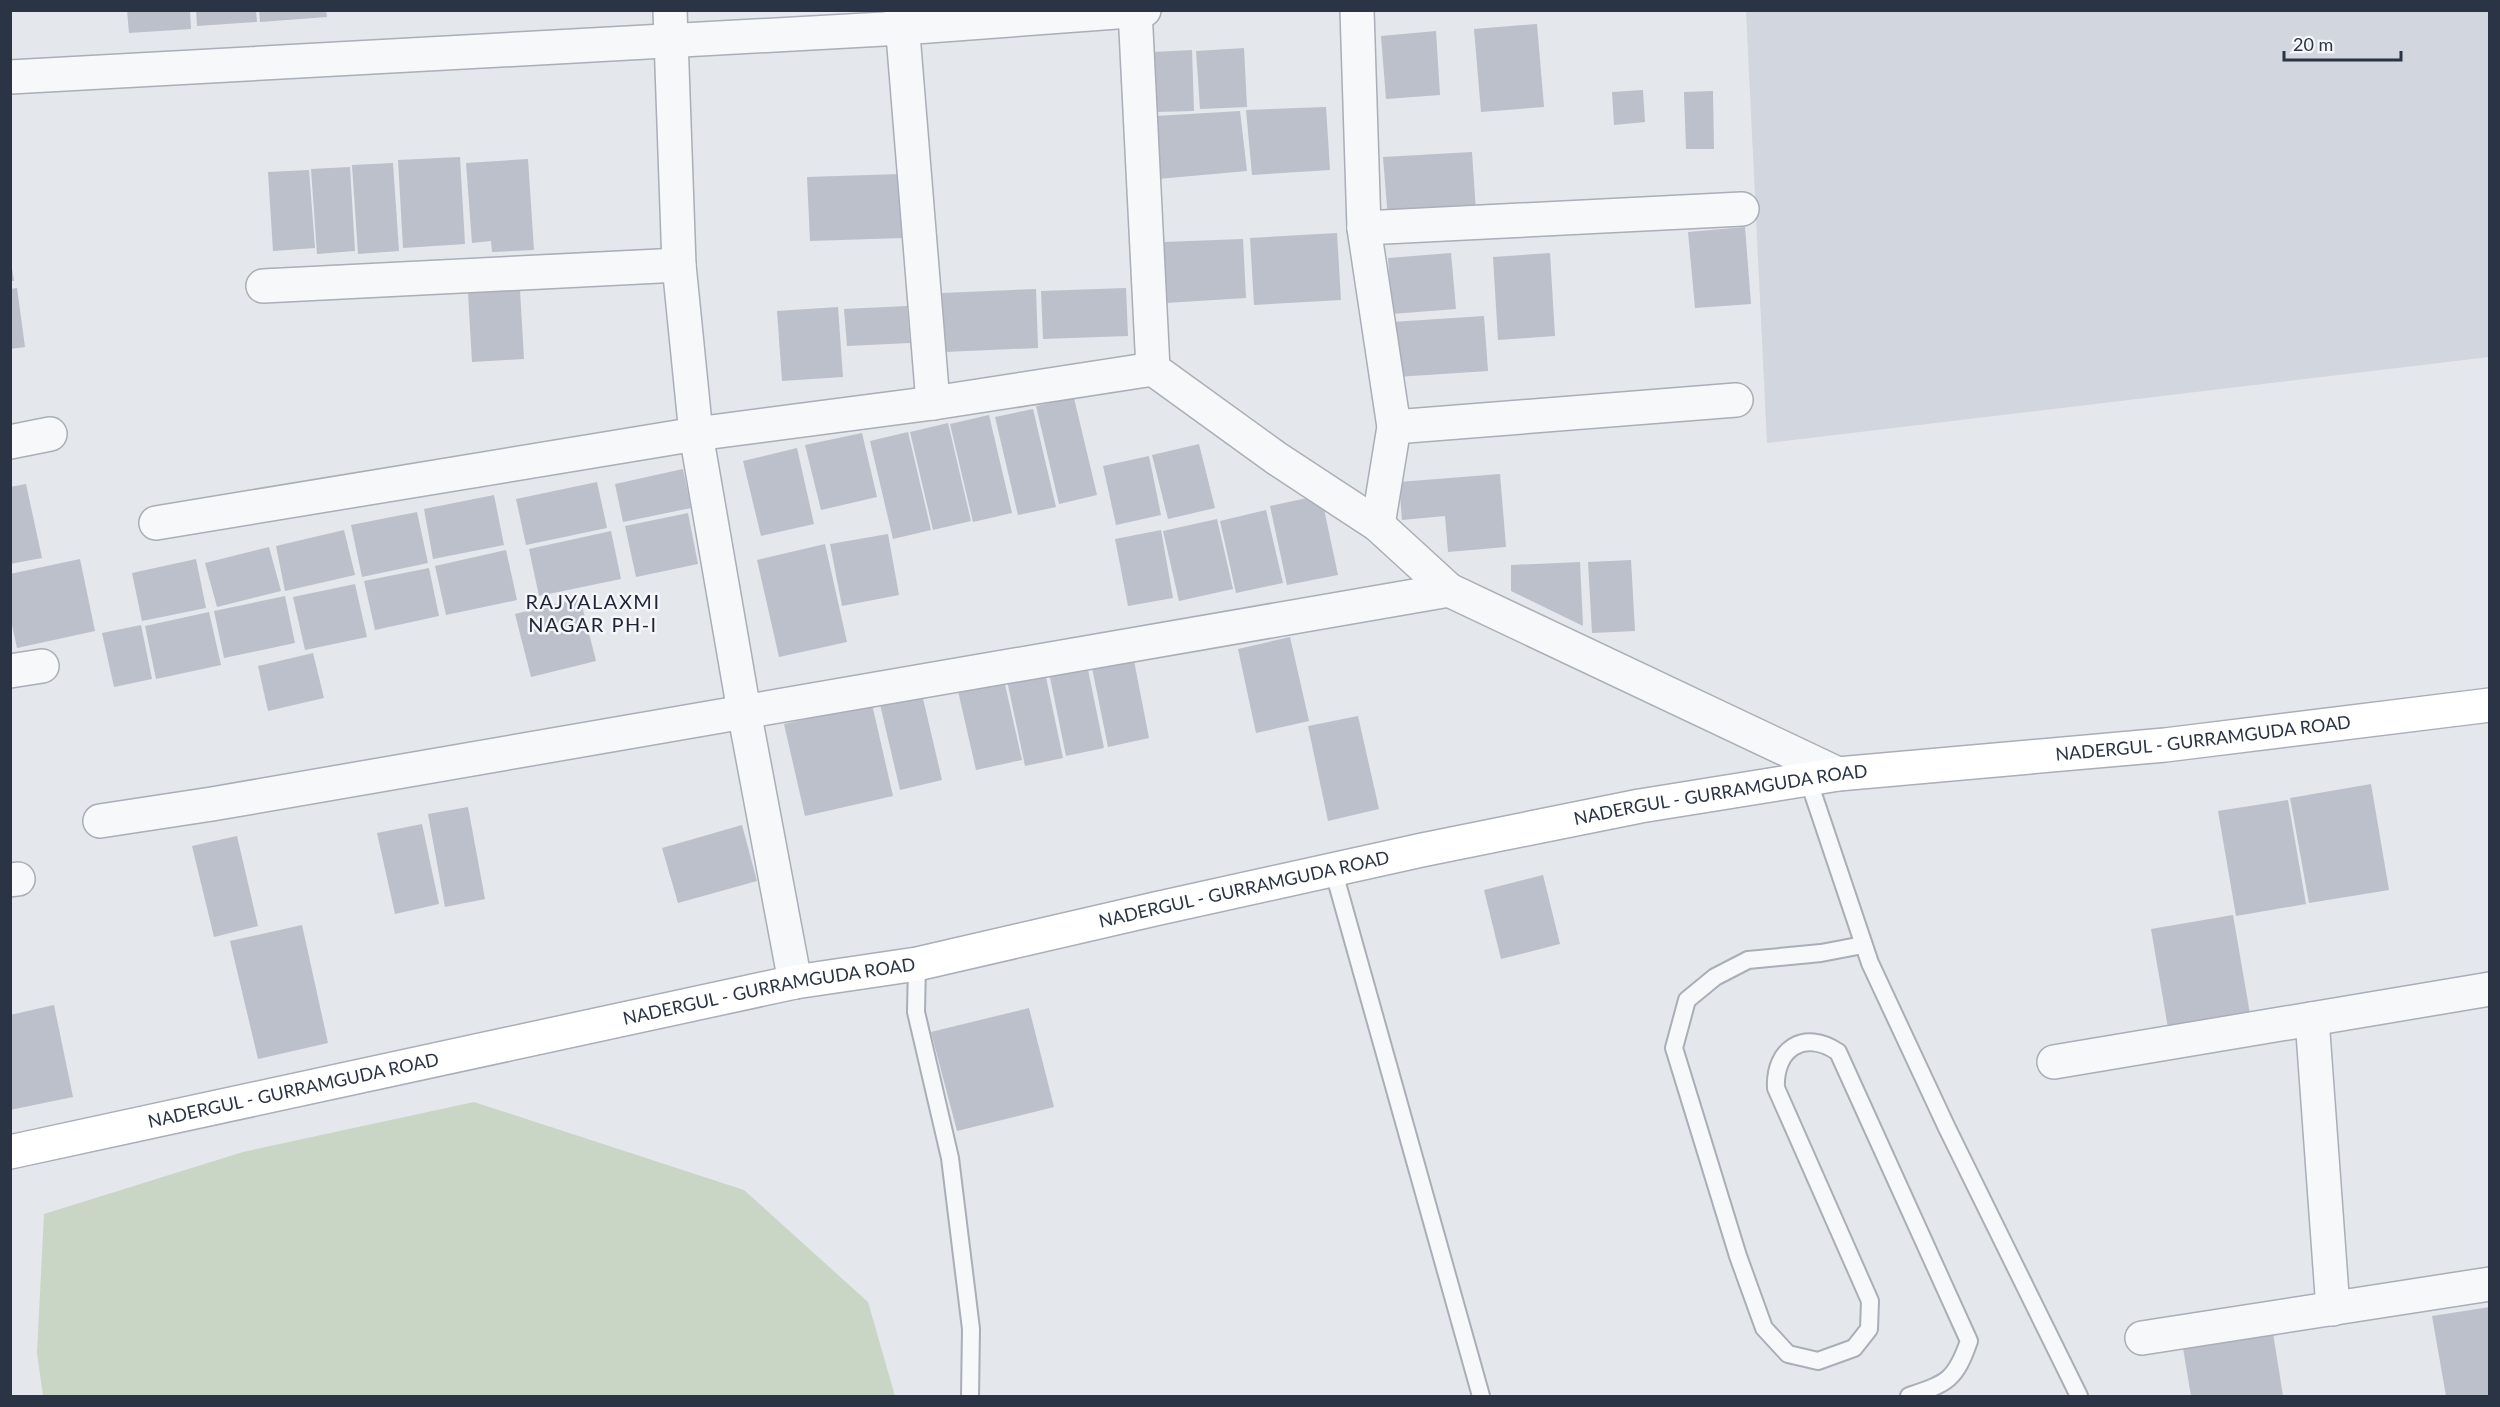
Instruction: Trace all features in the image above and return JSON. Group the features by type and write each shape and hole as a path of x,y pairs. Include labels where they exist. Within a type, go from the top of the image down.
{"main road":[{"name":"NADERGUL - GURRAMGUDA ROAD","path":"10,1152 795,982 916,964 1334,869 1640,806 1823,776 2164,745 2490,705"}],"street":[{"path":"10,77 670,25 1144,10"},
{"path":"1357,10 1364,228 1395,427 1378,525"},
{"path":"1135,11 1153,369"},
{"path":"902,19 933,403"},
{"path":"670,25 679,265 696,434 744,711 795,982"},
{"path":"1364,228 1742,209"},
{"path":"263,286 679,265"},
{"path":"156,523 696,434 933,403 1153,369 1276,458 1378,525 1449,590 1823,776"},
{"path":"1395,427 1736,400"},
{"path":"10,442 50,434"},
{"path":"100,821 224,802 1449,590"},
{"path":"10,671 42,666"},
{"path":"2054,1062 2490,990"},
{"path":"2312,1019 2334,1309"},
{"path":"2142,1338 2490,1284"}],"lane":[{"path":"1823,776 1843,879 1863,945 1947,1128 2079,1396"},
{"path":"1334,869 1480,1396"},
{"path":"1863,945 1821,953 1748,960 1715,977 1687,1000 1674,1048 1738,1256 1764,1328 1788,1354 1818,1361 1854,1348 1869,1329 1870,1301 1776,1088 1775,1071 1785,1054 1800,1043 1813,1041 1826,1044 1838,1052 1969,1341 1961,1364 1942,1385 1909,1396"},
{"path":"916,964 916,1012 950,1158 970,1329 970,1396"}],"shaded area":[{"path":"1746,11 2489,11 2489,357 1767,443"}],"green space":[{"path":"474,1102 744,1190 868,1302 895,1396 43,1396 37,1353 44,1214 243,1152"}],"building":[{"path":"127,10 190,10 191,29 129,33"},
{"path":"196,10 256,10 257,22 197,26"},
{"path":"259,10 326,10 327,17 260,22"},
{"path":"1537,24 1544,107 1481,112 1474,29"},
{"path":"1436,31 1440,95 1386,99 1381,36"},
{"path":"1244,48 1247,107 1200,109 1196,51"},
{"path":"1192,50 1194,111 1156,112 1153,52"},
{"path":"1643,90 1645,122 1614,125 1612,92"},
{"path":"1713,91 1714,149 1686,149 1684,92"},
{"path":"1326,107 1330,170 1252,175 1246,110"},
{"path":"1240,111 1247,171 1158,179 1156,116"},
{"path":"1472,152 1476,212 1388,219 1383,157"},
{"path":"460,157 465,244 403,248 398,160"},
{"path":"528,159 534,250 492,252 491,241 472,243 466,163"},
{"path":"393,163 399,251 358,254 352,165"},
{"path":"350,167 355,251 317,254 311,169"},
{"path":"309,170 315,248 273,251 268,172"},
{"path":"900,174 903,238 810,241 807,177"},
{"path":"1745,227 1751,304 1695,308 1688,232"},
{"path":"1337,233 1341,300 1254,305 1250,238"},
{"path":"1243,239 1246,298 1166,303 1163,242"},
{"path":"1451,253 1456,309 1392,314 1388,258"},
{"path":"1550,253 1555,336 1498,340 1493,257"},
{"path":"10,256 14,281 10,281"},
{"path":"17,288 25,347 10,349 10,289"},
{"path":"1126,288 1128,336 1043,339 1041,291"},
{"path":"1036,289 1038,348 945,352 942,293"},
{"path":"520,290 524,359 472,362 468,293"},
{"path":"907,306 910,343 847,346 844,309"},
{"path":"838,307 843,377 782,381 777,311"},
{"path":"1484,316 1488,371 1396,377 1392,322"},
{"path":"1074,398 1097,495 1059,504 1036,406"},
{"path":"1033,409 1056,507 1018,515 995,417"},
{"path":"989,415 1012,513 973,522 950,424"},
{"path":"948,423 971,521 933,530 910,432"},
{"path":"908,432 931,530 893,539 870,441"},
{"path":"862,433 877,497 821,510 805,445"},
{"path":"1199,444 1215,508 1168,519 1152,455"},
{"path":"797,448 814,524 761,536 743,461"},
{"path":"1149,456 1161,515 1116,525 1103,466"},
{"path":"683,469 691,508 623,522 615,484"},
{"path":"1500,474 1506,547 1448,552 1445,516 1402,520 1399,482"},
{"path":"597,482 607,528 526,545 516,499"},
{"path":"26,484 42,558 10,564 10,487"},
{"path":"494,495 504,545 433,559 424,509"},
{"path":"1321,495 1338,575 1287,585 1270,506"},
{"path":"1266,510 1283,583 1236,593 1220,521"},
{"path":"417,512 428,563 362,577 351,525"},
{"path":"688,513 698,564 636,577 625,526"},
{"path":"1217,519 1233,589 1179,601 1163,531"},
{"path":"344,530 355,575 285,591 276,546"},
{"path":"1161,530 1173,598 1128,606 1115,539"},
{"path":"611,531 621,579 539,596 529,549"},
{"path":"888,534 899,595 842,606 830,544"},
{"path":"825,544 847,642 779,657 757,560"},
{"path":"269,547 281,591 217,607 205,563"},
{"path":"506,550 517,600 446,615 435,566"},
{"path":"80,559 95,631 17,648 10,616 10,574"},
{"path":"196,559 206,608 142,621 132,573"},
{"path":"1631,560 1635,631 1592,633 1588,562"},
{"path":"1580,562 1583,626 1511,591 1511,565"},
{"path":"429,568 439,616 375,630 364,581"},
{"path":"355,584 367,637 305,650 293,597"},
{"path":"285,596 295,643 224,658 214,611"},
{"path":"580,598 596,661 531,677 515,614"},
{"path":"209,612 221,665 156,679 145,626"},
{"path":"141,625 152,679 114,687 102,633"},
{"path":"1290,637 1309,721 1256,733 1238,649"},
{"path":"1131,645 1149,738 1108,747 1089,653"},
{"path":"313,653 324,698 268,711 258,666"},
{"path":"1085,655 1104,748 1066,756 1047,663"},
{"path":"1043,663 1063,758 1025,766 1005,671"},
{"path":"1004,680 1022,760 976,770 958,691"},
{"path":"921,690 942,780 900,790 879,700"},
{"path":"872,704 893,796 805,816 784,724"},
{"path":"1358,716 1379,809 1328,821 1308,726"},
{"path":"2371,784 2389,890 2309,903 2290,798"},
{"path":"2288,800 2306,904 2236,916 2218,811"},
{"path":"468,807 485,899 445,907 428,814"},
{"path":"422,824 439,904 395,914 377,833"},
{"path":"742,825 757,881 678,903 662,848"},
{"path":"237,836 258,926 214,937 192,846"},
{"path":"1543,875 1560,944 1501,959 1484,890"},
{"path":"2233,915 2250,1014 2168,1028 2151,929"},
{"path":"302,925 328,1043 258,1059 230,941"},
{"path":"54,1005 73,1097 10,1110 10,1015"},
{"path":"1029,1008 1054,1107 957,1131 931,1032"},
{"path":"2490,1307 2490,1396 2446,1396 2432,1316"},
{"path":"2273,1333 2283,1396 2191,1396 2183,1348"}],"district":[{"name":"RAJYALAXMI NAGAR PH-I","path":"593,614"}]}
